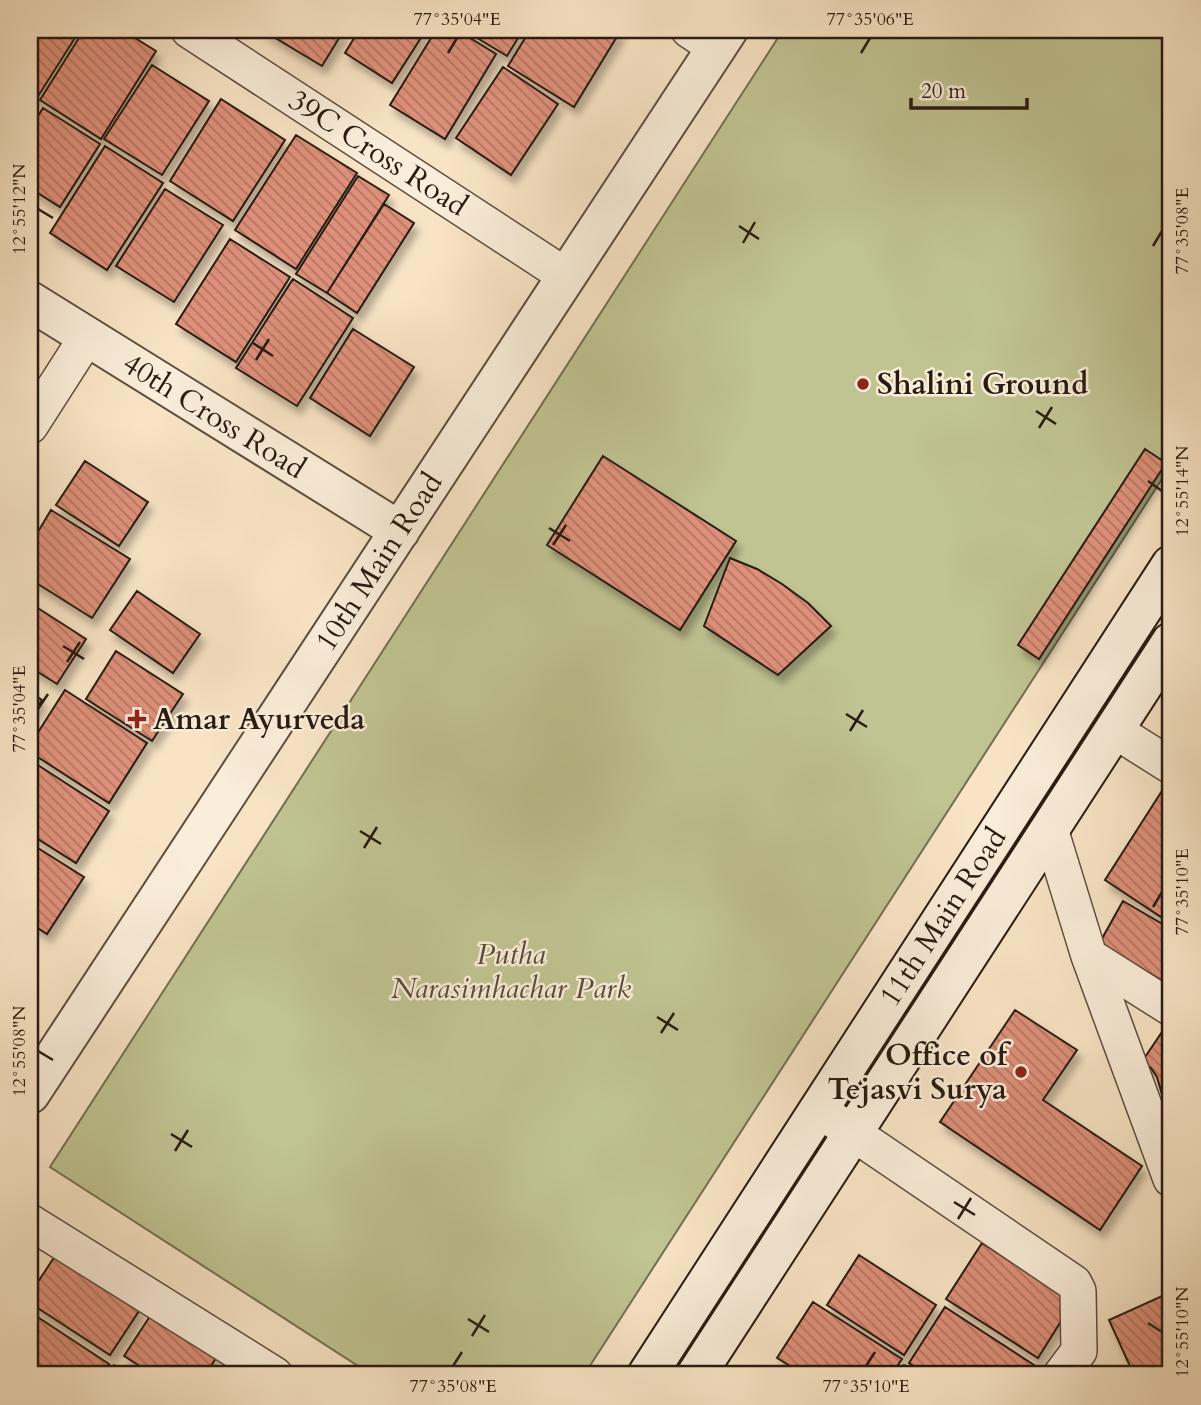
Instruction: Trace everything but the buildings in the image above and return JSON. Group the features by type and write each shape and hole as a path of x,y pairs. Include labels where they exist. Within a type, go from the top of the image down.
{"main road":[{"name":"10th Main Road","path":"30,1094 566,276 711,36"},
{"name":"40th Cross Road","path":"30,301 400,531"},
{"name":"11th Main Road","path":"647,1375 1171,565"},
{"name":"11th Main Road","path":"696,1375 1171,642"}],"street":[{"name":"39C Cross Road","path":"189,30 566,276"},
{"path":"30,426 87,337"},
{"path":"1114,730 1171,766"},
{"path":"1050,829 1089,956 1171,1179"},
{"path":"1089,956 1171,1009"},
{"path":"819,1110 1074,1283 1078,1291 1076,1367"},
{"path":"30,1222 275,1375"}],"green space":[{"name":"Putha Narasimhachar Park","path":"783,30 1171,30 1171,465 584,1375 372,1375 50,1167"}],"place":[{"name":"Shalini Ground","path":"863,384"},
{"name":"Amar Ayurveda","path":"137,719"},
{"name":"Office of Tejasvi Surya","path":"1021,1072"}]}
